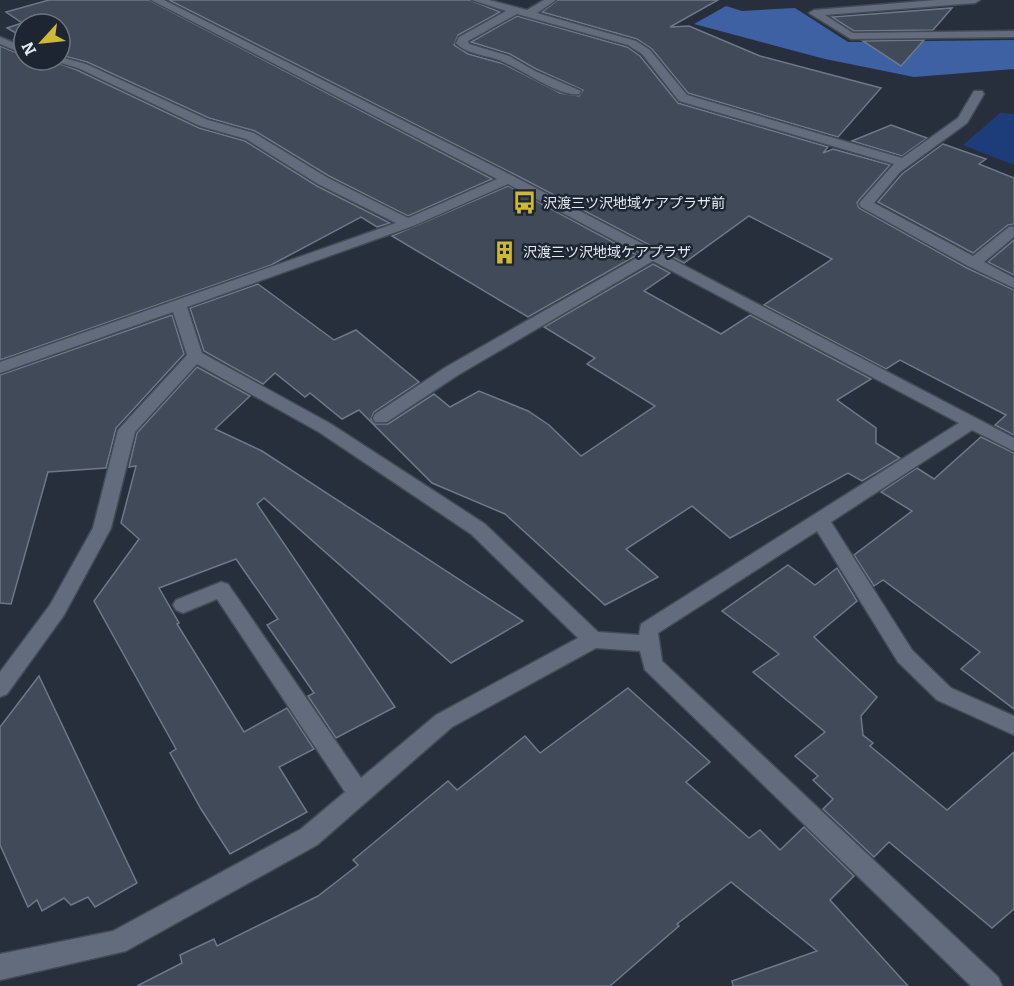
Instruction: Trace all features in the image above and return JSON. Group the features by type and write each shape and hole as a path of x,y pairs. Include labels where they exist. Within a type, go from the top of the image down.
{"street":[{"path":"156,0 508,179 1014,445"},
{"path":"477,0 632,43 646,52 683,98 904,163"},
{"path":"530,13 551,0"},
{"path":"975,0 814,13 850,36 1014,34"},
{"path":"517,10 463,39 462,44 505,58 531,73 575,91"},
{"path":"72,64 82,66 204,123 250,136 323,181 408,223"},
{"path":"978,94 963,120 895,169 866,204 1014,284"},
{"path":"0,368 408,223 508,179"},
{"path":"973,262 1014,230"},
{"path":"381,418 452,371 653,255"},
{"path":"178,304 195,356 325,428 478,529 593,640"},
{"path":"0,688 57,610 102,528 127,430 195,356"},
{"path":"971,423 648,630 652,664 989,986"},
{"path":"820,520 905,656 944,694 1014,726"},
{"path":"183,605 221,589 359,794"},
{"path":"0,967 117,942 309,837 444,721 593,640 650,644"}],"shaded area":[{"path":"726,6 742,11 795,8 848,42 1014,40 1014,69 914,77 825,59 694,24"},
{"path":"1000,113 1014,114 1014,165 963,145"}],"building":[{"path":"49,0 149,0 492,179 408,216 329,176 255,131 209,118 87,62 72,58 72,12 12,12 12,16 6,12"},
{"path":"169,0 470,0 500,12 458,35 454,45 468,54 504,64 560,93 579,96 583,90 536,69 510,54 471,42 517,16 627,47 640,56 678,103 828,147 823,153 833,149 890,165 859,200 857,203 859,208 967,268 1014,290 1014,435 995,425 1006,415 900,360 886,369 764,305 832,259 749,216 684,263 514,174"},
{"path":"558,0 718,0 670,27 689,26 760,56 881,88 838,137 688,93 652,49 637,39 542,12"},
{"path":"952,8 933,30 854,31 832,17"},
{"path":"924,40 901,66 863,41"},
{"path":"0,46 12,51 12,72 72,72 72,68 77,70 199,128 245,141 317,186 390,223 377,227 361,217 271,265 0,360"},
{"path":"891,125 927,138 902,156 852,141"},
{"path":"943,144 986,159 979,164 1014,178 1014,224 1008,225 973,253 878,202 902,174"},
{"name":"沢渡三ツ沢地域ケアプラザ","path":"508,186 637,255 528,317 392,236"},
{"path":"1014,240 1014,275 988,262"},
{"path":"653,264 670,273 644,291 721,334 750,315 871,379 837,400 876,428 876,443 900,458 862,481 848,473 730,538 692,506 626,549 658,577 605,605 505,514 432,483 359,410 342,419 310,393 305,397 275,373 263,384 204,351 190,308 258,284 334,340 356,330 419,382 374,412 371,419 375,424 388,424 434,394 450,407 479,391 528,411 549,425 581,456 655,406 587,364 595,358 544,327"},
{"path":"172,315 184,354 116,428 106,468 48,472 11,604 0,603 0,375"},
{"path":"197,367 250,396 215,429 262,451 523,621 451,663 264,498 257,504 395,707 336,738 308,696 314,693 267,625 278,619 236,559 159,588 179,623 177,624 244,732 287,708 314,749 279,767 307,812 230,854 201,809 170,753 176,749 94,601 139,539 121,523 136,466 129,467 137,433"},
{"path":"981,437 1014,453 1014,709 961,669 980,652 883,580 874,586 854,555 912,511 881,492 917,468 934,479"},
{"path":"788,565 815,585 837,568 857,601 814,637 877,697 861,716 863,735 873,743 870,746 947,810 1014,752 1014,909 992,928 889,842 874,857 823,809 833,799 813,780 818,776 795,756 825,732 753,672 779,654 722,611"},
{"path":"39,676 137,883 95,907 88,897 71,905 64,898 42,911 37,900 28,907 0,845 0,727"},
{"path":"628,688 710,762 686,782 749,838 760,830 780,850 804,827 854,876 830,900 908,986 733,986 732,981 817,951 731,882 677,924 679,926 610,986 137,986 182,963 180,955 214,939 217,946 318,896 358,865 353,860 448,781 457,790 525,736 540,753"}],"place":[{"name":"沢渡三ツ沢地域ケアプラザ前","path":"525,203"},
{"name":"沢渡三ツ沢地域ケアプラザ","path":"505,252"}]}
